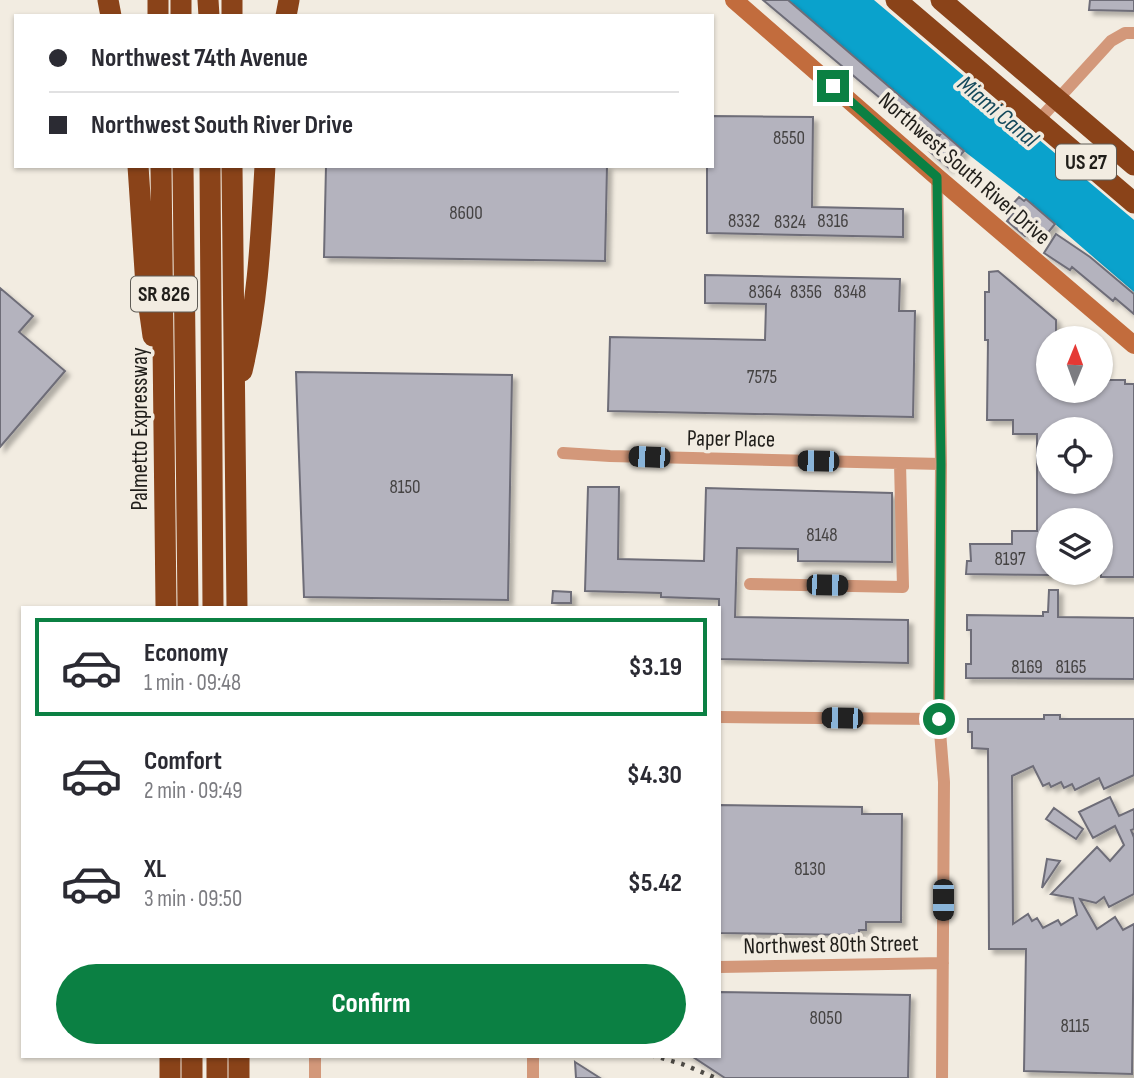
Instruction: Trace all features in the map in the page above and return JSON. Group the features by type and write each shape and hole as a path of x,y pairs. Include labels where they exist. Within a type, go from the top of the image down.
{"highway":[{"name":"US 27","path":"896,0 1134,203"},
{"name":"US 27","path":"941,0 1134,165"},
{"path":"138,168 146,286 165,421"},
{"name":"Palmetto Expressway","path":"161,168 166,606"},
{"path":"183,168 188,606"},
{"path":"210,168 213,606"},
{"path":"232,168 237,606"},
{"path":"233,404 250,339 261,243 265,168"},
{"path":"170,1058 170,1078"},
{"path":"192,1058 192,1078"},
{"path":"217,1058 217,1078"},
{"path":"239,1058 239,1078"}],"street":[{"name":"Northwest South River Drive","path":"734,0 1134,345"},
{"path":"1038,121 1111,41 1125,33 1134,33"},
{"path":"937,177 941,464 939,719 944,782 942,1078"},
{"name":"Paper Place","path":"563,453 941,464"},
{"path":"750,583 903,587 900,463"},
{"path":"721,717 939,719"},
{"name":"Northwest 80th Street","path":"721,967 943,963"},
{"path":"315,1058 315,1078"},
{"path":"533,1058 533,1078"}],"water":[{"name":"Miami Canal","path":"788,0 874,0 1134,220 1134,292 1026,199 964,151"}],"building":[{"path":"763,0 788,0 964,151 949,168 929,151 940,135 923,134"},
{"path":"1090,0 1134,0 1134,11 1089,10"},
{"path":"714,116 813,117 812,207 903,209 903,237 707,233 707,168 714,168"},
{"path":"326,168 607,168 605,261 324,257"},
{"path":"1019,197 1024,201 1026,199 1055,224 1046,235 1035,225 1025,236 1007,221 1016,210 1011,206"},
{"path":"1056,234 1090,257 1134,294 1134,314 1115,298 1113,301 1072,267 1070,270 1044,253"},
{"path":"998,271 1056,320 1056,326 1036,326 1036,403 1113,403 1113,380 1125,380 1125,384 1134,384 1134,577 1113,577 1113,508 1037,508 1037,494 1113,494 1113,417 1036,417 1036,434 1013,434 1013,420 987,420 988,340 985,340 985,292 989,292 989,272"},
{"path":"705,275 900,279 899,311 915,311 913,417 608,411 610,337 765,340 766,304 705,303"},
{"path":"0,288 33,316 19,332 65,371 0,447"},
{"path":"296,372 512,375 508,600 304,597"},
{"path":"588,487 619,487 618,559 704,561 706,488 892,493 892,562 798,561 798,549 737,548 735,617 908,620 908,663 721,659 719,599 661,597 661,593 585,591"},
{"path":"1012,531 1036,531 1036,575 966,574 967,561 971,561 970,544 1012,544"},
{"path":"1049,590 1058,590 1058,617 1134,618 1134,679 966,678 966,664 971,664 971,630 967,630 967,615 1043,616 1043,612 1048,612"},
{"path":"553,591 571,592 571,603 552,603"},
{"path":"1044,715 1060,715 1060,719 1134,719 1134,775 1104,789 1099,778 1075,790 1072,784 1064,788 1061,782 1051,787 1049,783 1043,786 1033,766 1012,776 1013,924 1028,914 1032,921 1037,918 1043,928 1058,920 1061,925 1077,915 1073,898 1051,894 1097,847 1110,861 1124,845 1115,826 1093,838 1079,812 1110,797 1119,816 1134,809 1134,829 1131,830 1133,835 1134,833 1134,894 1109,907 1104,897 1096,903 1080,899 1097,929 1115,917 1123,930 1134,924 1132,1074 1024,1071 1026,949 989,949 988,749 972,748 972,732 968,732 968,719 1044,719"},
{"path":"721,805 862,807 862,814 902,814 901,922 866,922 866,930 859,930 859,935 721,933"},
{"path":"1054,808 1083,829 1076,839 1046,819"},
{"path":"1047,859 1060,861 1042,888"},
{"path":"721,992 910,995 908,1078 725,1078 695,1058 721,1058"},
{"path":"575,1062 600,1078 576,1078"}],"railway":[{"path":"661,1058 716,1078"}],"route":[{"path":"833,86 937,177 941,464 939,719"}]}
